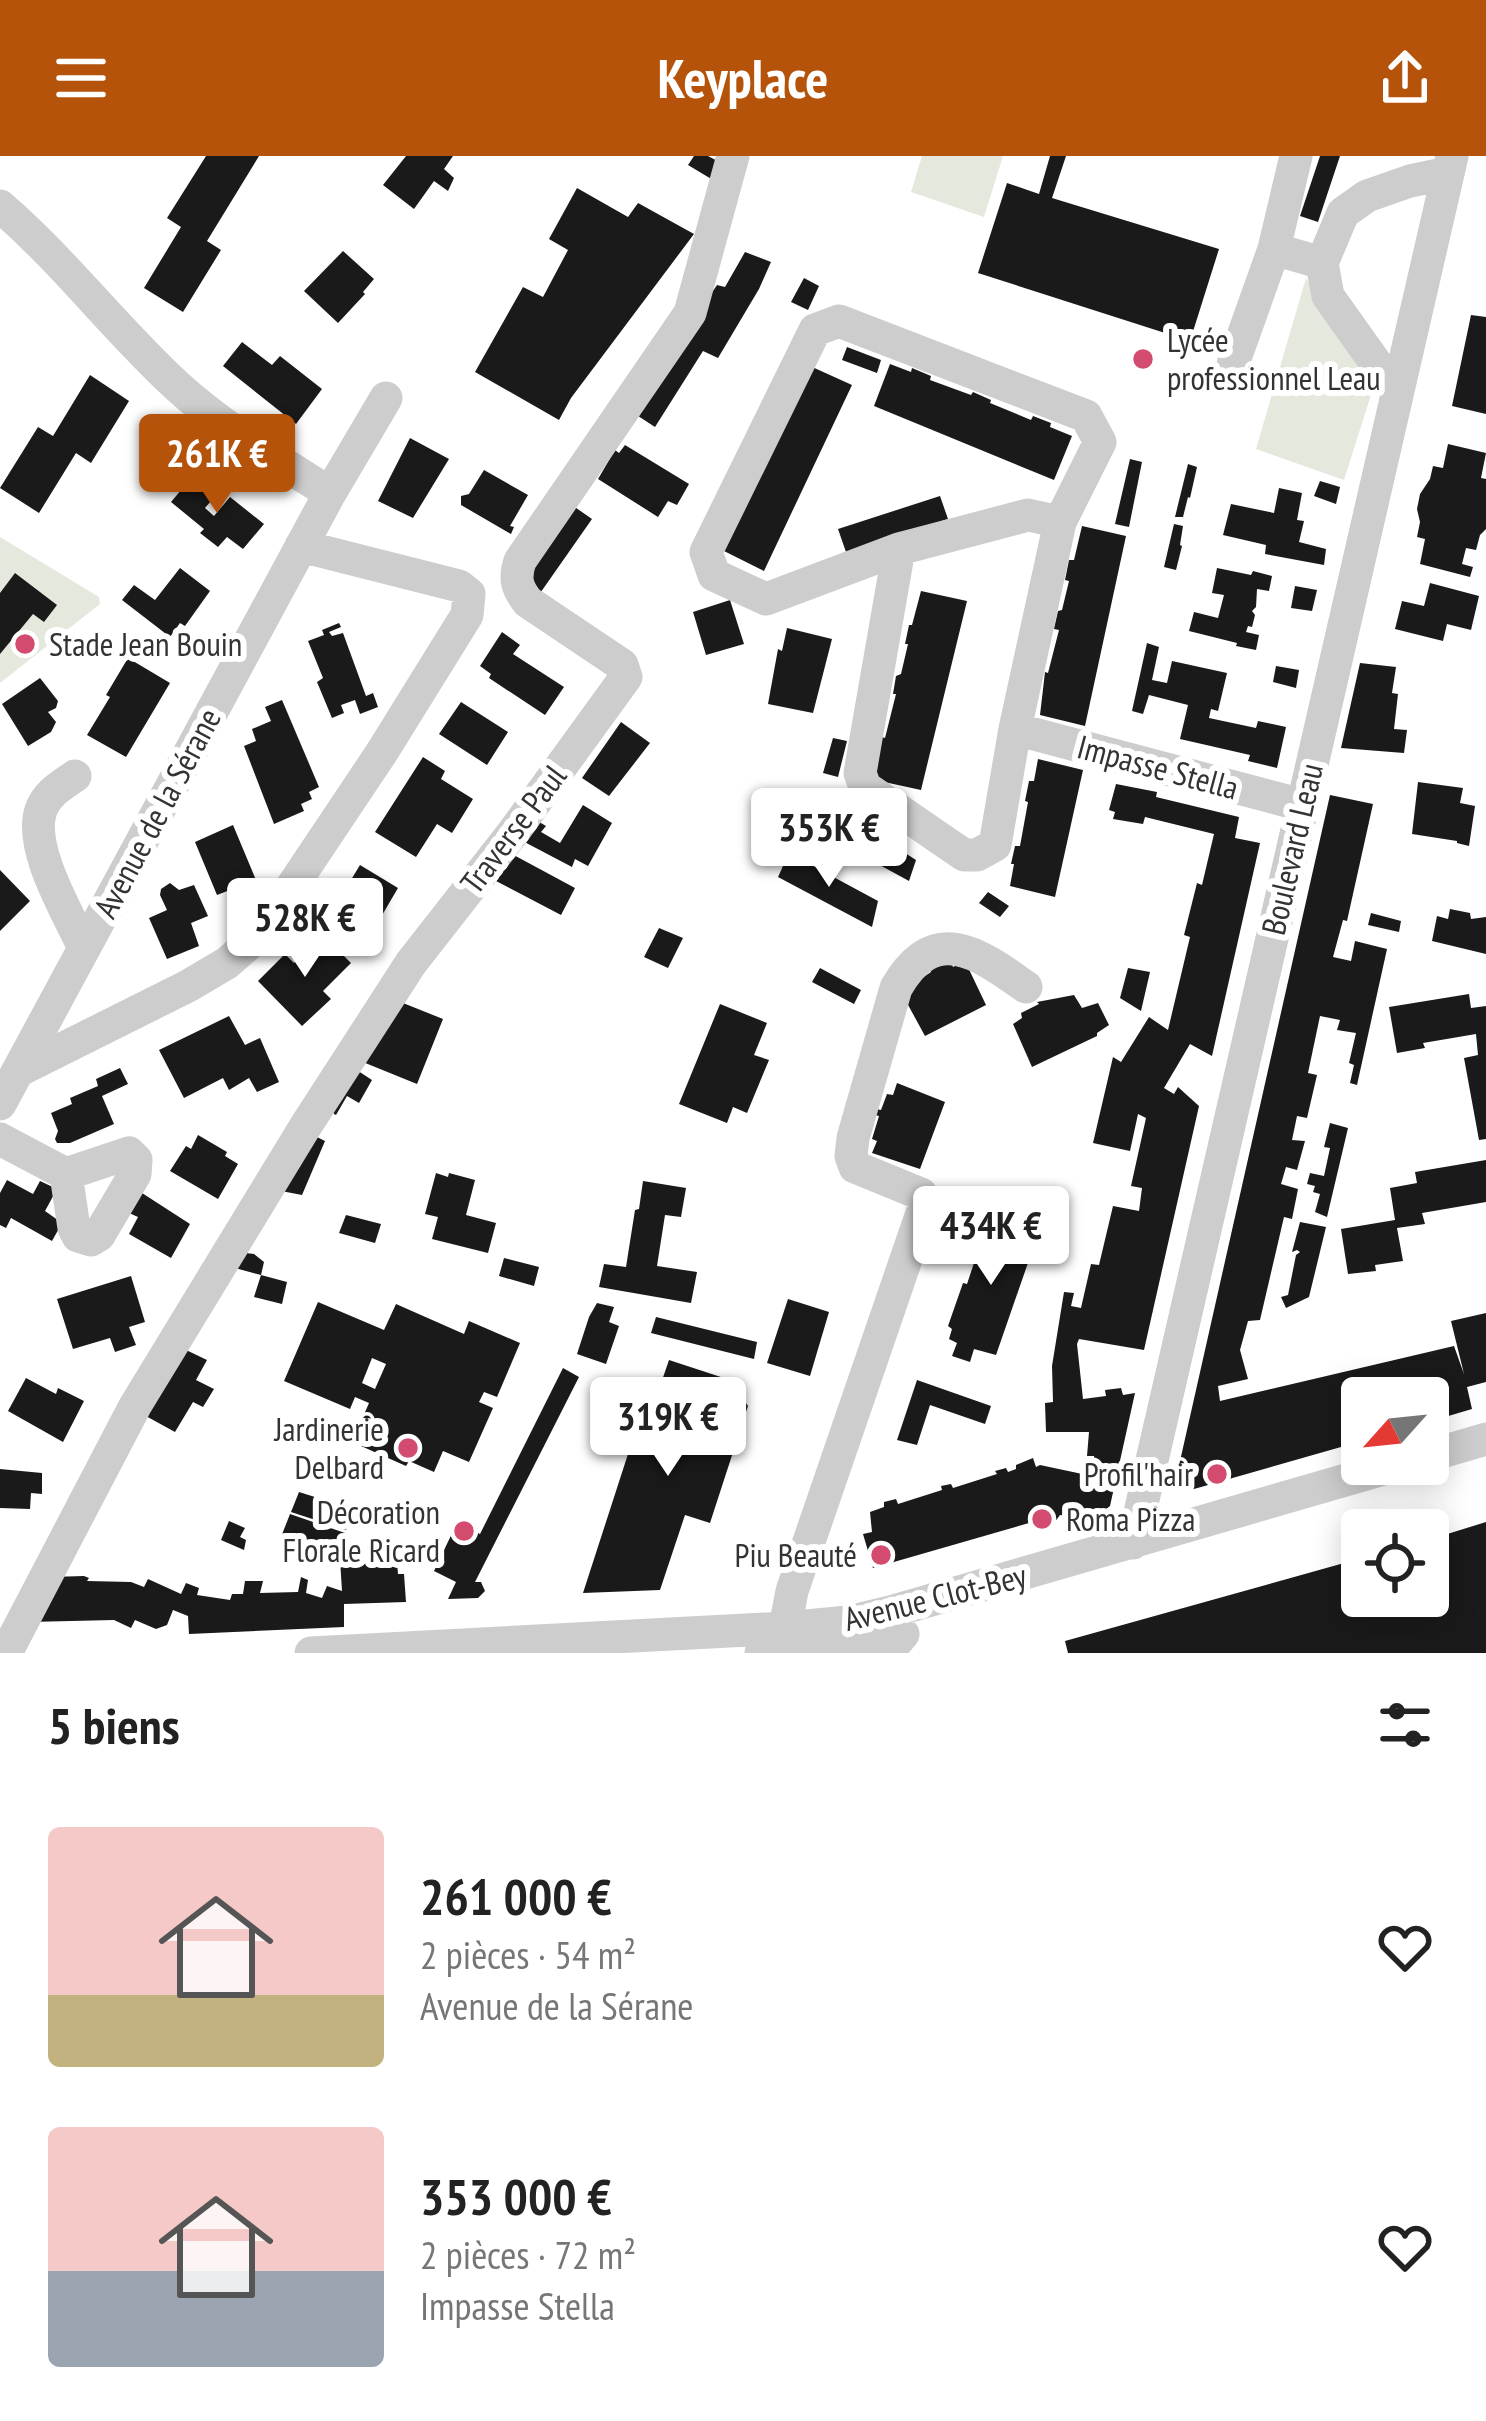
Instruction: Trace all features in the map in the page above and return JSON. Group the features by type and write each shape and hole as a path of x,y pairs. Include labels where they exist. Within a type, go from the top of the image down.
{"street":[{"name":"Traverse Paul","path":"6,1653 135,1406 305,1126 411,963 626,677 622,665 528,602 515,574 690,313 734,156"},
{"path":"1233,364 1274,249 1296,156"},
{"path":"1397,393 1328,296 1322,263 1343,212 1367,196 1450,165"},
{"name":"Boulevard Leau","path":"1133,1543 1450,165"},
{"path":"0,206 178,387 330,494"},
{"path":"1274,249 1322,263"},
{"path":"899,549 860,773 865,787 964,855 977,855 995,845 1060,522 1100,442 1085,416 838,321 815,330 706,552 714,575 766,599 899,549 1028,515 1060,522"},
{"name":"Avenue de la Sérane","path":"0,1104 386,398"},
{"path":"18,1070 188,986 226,963 261,933 467,614 469,594 459,586 302,546"},
{"name":"Impasse Stella","path":"1015,729 1302,805"},
{"path":"76,776 53,791 40,812 40,849 84,948"},
{"path":"887,1653 903,1634 787,1642 792,1591 924,1207 921,1194 855,1166 853,1138 896,988 908,966 924,954 944,949 982,955 1026,987"},
{"path":"0,1138 66,1174"},
{"path":"1449,1450 1486,1439"},
{"name":"Avenue Clot-Bey","path":"311,1653 787,1642 1341,1482"}],"shaded area":[{"path":"922,156 1003,156 984,217 911,192"},
{"path":"1306,278 1377,376 1344,480 1256,449"},
{"name":"Stade Jean Bouin","path":"0,537 99,597 100,604 0,683"}],"building":[{"path":"206,156 259,156 207,241 221,250 183,312 144,288 181,227 167,218"},
{"path":"406,156 453,156 444,169 454,178 448,191 434,181 414,209 383,185"},
{"path":"694,156 708,156 723,164 718,183 688,165"},
{"path":"1050,156 1066,156 1052,198 1219,249 1190,341 978,273 1007,183 1039,194"},
{"path":"1320,156 1340,156 1318,222 1300,216"},
{"path":"577,188 628,217 638,203 694,234 559,420 475,372 523,287 543,297 568,250 549,239"},
{"path":"343,251 374,279 338,323 304,291"},
{"path":"745,252 771,262 759,289 718,358 703,351 655,427 632,412 717,285 725,287"},
{"path":"804,278 819,286 808,310 791,302"},
{"path":"1471,315 1486,317 1486,414 1452,406"},
{"path":"242,342 272,365 280,356 322,389 296,424 223,366"},
{"path":"847,347 881,360 877,373 842,360"},
{"path":"890,364 973,392 1072,436 1054,480 874,406"},
{"path":"810,366 852,385 764,571 722,550"},
{"path":"90,375 129,401 91,463 76,453 39,513 0,488 38,427 53,436"},
{"path":"410,438 449,459 413,518 378,501"},
{"path":"1448,444 1486,453 1481,478 1486,479 1486,529 1476,550 1466,548 1462,564 1473,567 1470,577 1420,564 1425,539 1417,537 1420,494 1433,466 1443,468"},
{"path":"625,445 689,484 677,505 668,501 658,517 598,479 615,450 619,453"},
{"path":"1130,459 1142,462 1129,527 1115,524"},
{"path":"1188,464 1197,467 1190,498 1183,517 1175,517"},
{"path":"484,470 528,495 510,526 514,527 511,534 461,505 461,496 469,494"},
{"path":"192,477 216,495 205,508 214,516 230,497 264,524 243,549 227,537 218,547 171,502"},
{"path":"1320,481 1340,487 1336,504 1314,496"},
{"path":"1279,488 1302,493 1297,520 1304,521 1299,542 1326,549 1324,565 1265,554 1266,545 1223,535 1231,504 1274,513"},
{"path":"940,496 948,519 846,552 838,529"},
{"path":"569,503 592,519 536,599 528,568"},
{"path":"1174,524 1183,526 1176,570 1164,567"},
{"path":"1082,526 1126,536 1085,726 1040,715 1045,672 1059,630 1054,629 1069,581 1065,580 1069,560 1074,560"},
{"path":"180,568 210,591 185,626 180,623 170,637 122,600 134,585 155,600"},
{"path":"1217,568 1272,576 1269,591 1257,589 1252,627 1246,632 1259,635 1256,650 1189,631 1194,612 1218,618 1224,595 1212,593"},
{"path":"15,573 57,605 44,622 33,614 0,654 0,593"},
{"path":"1430,583 1479,596 1471,630 1447,624 1443,641 1395,629 1402,601 1424,606"},
{"path":"1295,586 1317,590 1312,611 1291,608"},
{"path":"921,591 967,601 921,790 875,780 896,676 901,674 909,625"},
{"path":"730,600 744,644 706,655 693,612"},
{"path":"339,623 341,627 329,632 332,636 343,633 366,696 373,693 378,707 360,714 355,700 341,705 344,713 332,718 317,682 323,678 308,641"},
{"path":"787,628 832,639 813,713 768,704 778,649 782,651"},
{"path":"502,632 520,645 513,654 564,687 545,715 489,678 491,674 480,666"},
{"path":"1147,643 1159,647 1152,680 1167,683 1172,661 1227,673 1218,711 1211,709 1209,718 1256,728 1258,721 1286,727 1277,768 1248,761 1250,755 1180,739 1188,705 1149,695 1143,714 1132,711"},
{"path":"128,658 170,683 126,757 87,735"},
{"path":"1360,663 1396,667 1394,729 1407,730 1404,753 1341,748"},
{"path":"1276,666 1299,670 1296,688 1273,682"},
{"path":"40,678 58,701 48,712 56,722 51,732 28,746 2,704"},
{"path":"282,700 319,787 309,792 312,799 301,804 304,811 274,824 244,746 256,741 252,729 271,721 265,707"},
{"path":"461,702 508,732 487,765 439,734"},
{"path":"621,722 650,743 609,796 582,778"},
{"path":"833,738 847,741 838,777 823,773"},
{"path":"423,757 445,771 441,779 473,799 452,833 437,824 416,857 375,832"},
{"path":"1038,759 1083,770 1055,897 1010,886 1029,781 1034,781"},
{"path":"1418,782 1463,788 1460,803 1475,806 1469,846 1412,834"},
{"path":"1116,784 1239,817 1235,838 1260,843 1212,1056 1190,1044 1164,1088 1174,1094 1178,1087 1199,1106 1144,1350 1079,1339 1077,1344 1083,1399 1121,1388 1123,1395 1135,1393 1110,1506 1099,1515 1060,1515 1051,1527 1029,1523 873,1568 863,1534 872,1532 870,1512 884,1507 884,1502 896,1499 898,1504 942,1490 941,1486 951,1484 953,1488 997,1474 995,1471 1006,1468 1008,1472 1033,1458 1036,1467 1087,1475 1087,1484 1094,1484 1094,1456 1087,1456 1089,1432 1046,1432 1045,1403 1053,1402 1052,1366 1064,1292 1074,1293 1071,1306 1081,1308 1091,1264 1099,1265 1113,1206 1139,1211 1142,1188 1131,1186 1146,1118 1138,1114 1130,1151 1093,1143 1113,1057 1121,1062 1149,1017 1168,1030 1190,937 1184,935 1214,834 1145,817 1143,824 1113,819 1115,812 1109,810"},
{"path":"1330,795 1373,804 1347,921 1343,920 1333,957 1351,961 1355,941 1387,949 1357,1085 1350,1083 1354,1065 1349,1063 1356,1033 1337,1030 1340,1020 1320,1016 1308,1073 1317,1075 1307,1118 1297,1116 1292,1140 1305,1141 1297,1170 1286,1167 1281,1184 1298,1189 1292,1219 1284,1217 1260,1320 1248,1321 1240,1350 1248,1379 1218,1386 1220,1401 1454,1346 1464,1374 1451,1321 1486,1313 1486,1382 1467,1387 1472,1409 1449,1416 1449,1377 1341,1377 1341,1447 1194,1489 1181,1483 1178,1470"},
{"path":"583,805 612,823 588,866 575,859 572,867 515,837 529,816 546,826 541,832 560,843"},
{"path":"233,825 256,880 217,895 195,842"},
{"path":"888,842 916,860 909,881 876,863"},
{"path":"510,853 575,888 561,915 496,881"},
{"path":"789,853 878,901 872,927 778,877"},
{"path":"360,865 398,888 378,922 340,898"},
{"path":"0,870 30,901 0,931"},
{"path":"170,883 179,890 194,885 208,916 191,923 199,946 167,959 149,918 167,910 160,895"},
{"path":"309,887 325,897 312,924 293,912"},
{"path":"988,892 1009,906 1000,917 979,903"},
{"path":"1450,909 1470,913 1471,919 1486,917 1486,954 1432,941 1437,916 1448,919"},
{"path":"1371,913 1401,921 1399,932 1368,925"},
{"path":"659,928 683,938 668,968 644,957"},
{"path":"320,938 351,963 323,991 331,999 302,1026 258,981 285,954 294,963"},
{"path":"965,961 986,1005 925,1036 901,992 931,972 929,968"},
{"path":"820,968 861,990 854,1004 812,982"},
{"path":"1128,968 1150,972 1141,1011 1120,998"},
{"path":"1469,994 1471,1008 1486,1006 1486,1139 1479,1140 1464,1058 1478,1055 1476,1034 1423,1043 1425,1048 1397,1053 1389,1007"},
{"path":"1074,995 1082,1008 1098,1003 1109,1025 1097,1036 1032,1067 1013,1024 1037,1002"},
{"path":"393,999 443,1019 417,1084 353,1058"},
{"path":"720,1004 767,1023 754,1055 769,1060 747,1113 733,1107 727,1123 679,1104"},
{"path":"229,1016 245,1045 260,1038 279,1082 257,1092 249,1078 229,1090 223,1078 184,1098 159,1050"},
{"path":"352,1067 372,1080 359,1103 347,1096 336,1115 329,1105"},
{"path":"120,1068 128,1084 102,1096 114,1124 70,1143 57,1143 51,1113 72,1104 70,1098 98,1086 96,1079"},
{"path":"897,1083 945,1102 920,1169 872,1153 877,1141 872,1139 879,1116 876,1109 881,1110"},
{"path":"1330,1123 1348,1128 1327,1217 1315,1212 1320,1194 1307,1184 1310,1173 1324,1176"},
{"path":"311,1134 325,1141 302,1195 276,1190"},
{"path":"198,1135 238,1164 218,1199 170,1171"},
{"path":"1486,1160 1486,1202 1422,1213 1425,1224 1397,1228 1403,1261 1348,1274 1341,1229 1395,1220 1390,1188 1417,1183 1415,1172"},
{"path":"436,1173 475,1180 466,1215 496,1223 488,1253 432,1239 438,1217 425,1214"},
{"path":"7,1180 33,1194 40,1181 57,1189 45,1211 62,1223 52,1241 11,1218 6,1228 0,1225 0,1193"},
{"path":"643,1181 686,1188 681,1217 665,1215 657,1266 697,1272 691,1303 599,1287 604,1264 626,1267"},
{"path":"142,1193 190,1224 171,1258 129,1234 138,1217 129,1213"},
{"path":"346,1215 381,1224 375,1243 339,1233"},
{"path":"986,1216 1038,1234 996,1355 974,1349 970,1362 952,1356 957,1343 949,1339 952,1329 948,1326 963,1283 967,1284"},
{"path":"1300,1222 1326,1227 1309,1297 1286,1308 1281,1297 1288,1295 1300,1252 1292,1252"},
{"path":"246,1253 264,1262 261,1275 231,1267"},
{"path":"504,1258 539,1267 534,1286 499,1276"},
{"path":"261,1275 287,1282 282,1304 254,1297"},
{"path":"131,1276 145,1322 129,1327 136,1345 115,1352 110,1338 73,1349 57,1299"},
{"path":"788,1299 829,1312 810,1376 767,1363"},
{"path":"318,1302 384,1330 396,1304 464,1334 469,1321 520,1343 497,1397 484,1392 479,1402 493,1408 469,1462 443,1451 434,1472 409,1461 406,1466 352,1442 369,1403 355,1397 350,1409 284,1381","holes":["372,1358 386,1364 375,1389 362,1383"]},
{"path":"597,1303 614,1307 609,1322 619,1326 606,1364 577,1354"},
{"path":"656,1317 757,1342 754,1359 651,1333"},
{"path":"184,1349 207,1360 196,1380 214,1389 203,1407 193,1402 175,1432 144,1415"},
{"path":"669,1360 730,1380 748,1406 710,1523 685,1515 660,1590 583,1593 628,1454 638,1432 644,1433"},
{"path":"563,1368 579,1377 475,1582 481,1582 485,1591 478,1598 448,1599 456,1582 434,1571 457,1523 480,1534"},
{"path":"26,1378 56,1394 58,1388 84,1401 63,1442 8,1411"},
{"path":"917,1380 991,1406 985,1424 930,1405 917,1445 897,1440"},
{"path":"0,1469 42,1473 42,1494 31,1493 30,1509 0,1508"},
{"path":"299,1492 353,1509 346,1530 291,1512"},
{"path":"290,1514 345,1533 335,1556 281,1537"},
{"path":"229,1521 245,1528 240,1537 246,1540 244,1550 221,1540"},
{"path":"1486,1522 1486,1653 1068,1653 1065,1641 1341,1564 1341,1617 1449,1617 1449,1533"},
{"path":"373,1550 396,1551 406,1602 344,1604 344,1627 189,1634 188,1616 173,1610 167,1625 156,1629 135,1620 131,1628 114,1620 28,1622 50,1577 84,1576 87,1581 131,1582 144,1587 148,1579 181,1594 186,1583 199,1588 197,1595 230,1600 232,1594 243,1594 245,1581 263,1581 260,1593 298,1592 301,1577 308,1580 306,1593 322,1598 327,1586 342,1591 340,1559 372,1558"}],"place":[{"name":"Lycée professionnel Leau","path":"1143,359"},
{"name":"Stade Jean Bouin","path":"25,644"},
{"name":"Jardinerie Delbard","path":"408,1448"},
{"name":"Profil'hair","path":"1217,1474"},
{"name":"Roma Pizza","path":"1042,1519"},
{"name":"Décoration Florale Ricard","path":"464,1531"},
{"name":"Piu Beauté","path":"881,1555"}]}
